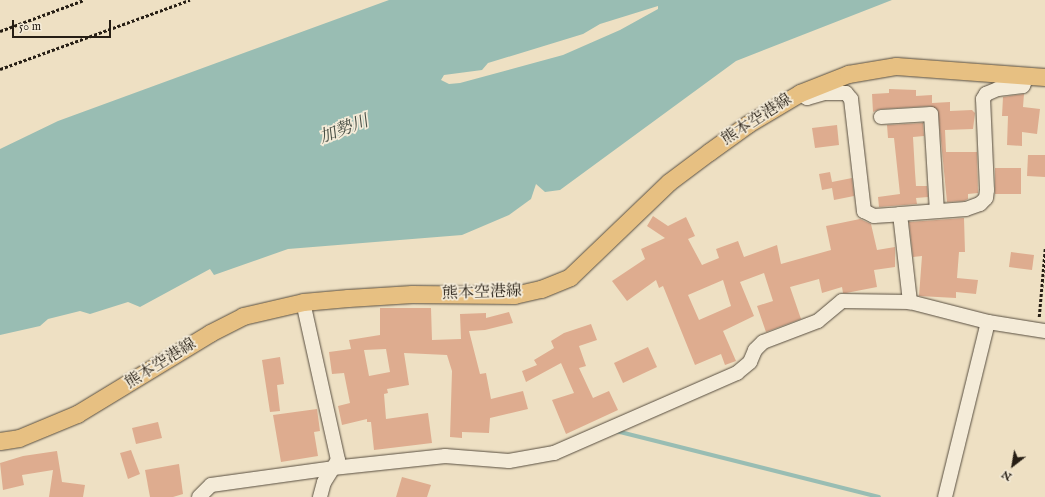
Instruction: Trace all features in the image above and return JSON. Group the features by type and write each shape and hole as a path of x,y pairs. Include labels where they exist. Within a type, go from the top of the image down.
{"main road":[{"name":"熊本空港線","path":"0,442 19,438 77,414 210,333 243,316 303,302 412,294 514,295 541,289 570,277 669,182 748,124 800,94 848,74 896,66 1045,77"}],"street":[{"path":"800,94 807,98 825,93 846,93 852,99 864,211 874,216 966,209 980,204 986,198 983,99 986,94 998,89 1023,86 1027,76"},
{"path":"881,116 931,114 937,211"},
{"path":"900,214 910,302"},
{"path":"199,497 211,485 333,468 445,456 509,461 554,453 737,373 750,362 755,350 763,342 818,321 842,301 910,302 988,322 1042,330"},
{"path":"303,302 338,460 324,482 320,497"},
{"path":"945,497 988,322"}],"path":[{"path":"0,31 84,0"},
{"path":"0,69 190,0"},
{"path":"1042,330 1045,248"}],"water":[{"name":"加勢川","path":"389,0 892,0 736,61 560,190 545,192 536,184 531,199 509,215 462,235 288,249 214,275 210,269 140,307 128,302 90,314 80,311 48,319 40,326 0,335 0,149 58,121","holes":["658,6 658,9 620,30 563,55 460,83 449,84 441,80 444,75 482,70 488,63 583,34 600,24"]}],"building":[{"path":"889,89 916,90 916,96 932,95 932,103 950,102 950,111 972,110 975,113 973,129 945,130 946,152 977,152 978,193 968,194 968,199 964,201 947,202 938,110 930,106 880,109 873,112 872,94 889,93"},
{"path":"1024,94 1023,107 1040,109 1037,134 1022,132 1022,146 1007,145 1008,116 1002,116 1003,97"},
{"path":"923,123 924,136 913,137 915,172 916,186 927,186 928,197 916,198 917,204 879,207 878,197 900,194 894,138 888,138 887,125"},
{"path":"837,125 839,145 815,148 812,128"},
{"path":"1028,155 1045,155 1045,177 1027,176"},
{"path":"995,168 1021,168 1021,194 995,194"},
{"path":"830,172 832,182 852,178 854,196 834,200 832,188 822,190 819,174"},
{"path":"653,216 668,226 686,217 695,236 688,239 702,265 719,258 716,249 738,241 744,257 777,245 781,264 831,250 826,226 860,219 871,224 877,250 895,247 895,267 874,270 877,287 846,293 843,293 842,287 822,293 819,279 790,287 801,319 766,332 757,306 773,301 764,273 740,282 754,316 723,331 736,361 725,365 721,354 695,365 663,286 659,288 656,280 627,301 612,281 645,259 641,249 665,238 647,226","holes":["723,280 731,306 699,320 688,295"]},
{"path":"964,218 965,252 959,252 957,278 978,280 976,294 956,292 956,298 919,296 922,256 913,257 909,222"},
{"path":"1011,252 1034,255 1032,270 1009,267"},
{"path":"380,308 431,308 432,340 461,339 460,314 486,313 486,318 509,312 513,323 485,330 469,331 480,374 486,373 491,399 523,391 528,409 490,418 489,433 462,432 462,438 450,437 452,371 447,355 404,353 409,385 387,389 388,393 384,394 386,419 428,413 432,443 374,450 371,422 367,422 367,419 342,425 338,406 350,403 344,373 332,374 329,352 351,349 349,340 380,335","holes":["386,349 390,372 369,376 364,350"]},
{"path":"591,324 597,340 579,346 586,366 579,368 593,398 609,391 618,410 566,434 552,400 574,393 561,363 526,382 522,371 537,365 534,360 554,348 551,341 564,333"},
{"path":"648,347 657,367 623,383 614,363"},
{"path":"280,357 284,384 277,385 280,411 270,412 262,360"},
{"path":"317,409 320,431 314,432 318,456 281,462 273,415"},
{"path":"158,422 162,438 136,444 132,428"},
{"path":"131,450 140,474 128,479 120,453"},
{"path":"57,451 62,482 85,485 83,497 49,497 53,470 22,475 24,485 3,490 0,463 23,456"},
{"path":"179,464 183,494 173,497 150,497 145,470"},
{"path":"402,477 431,485 427,497 396,497"}],"waterway":[{"path":"616,431 879,497"}]}
